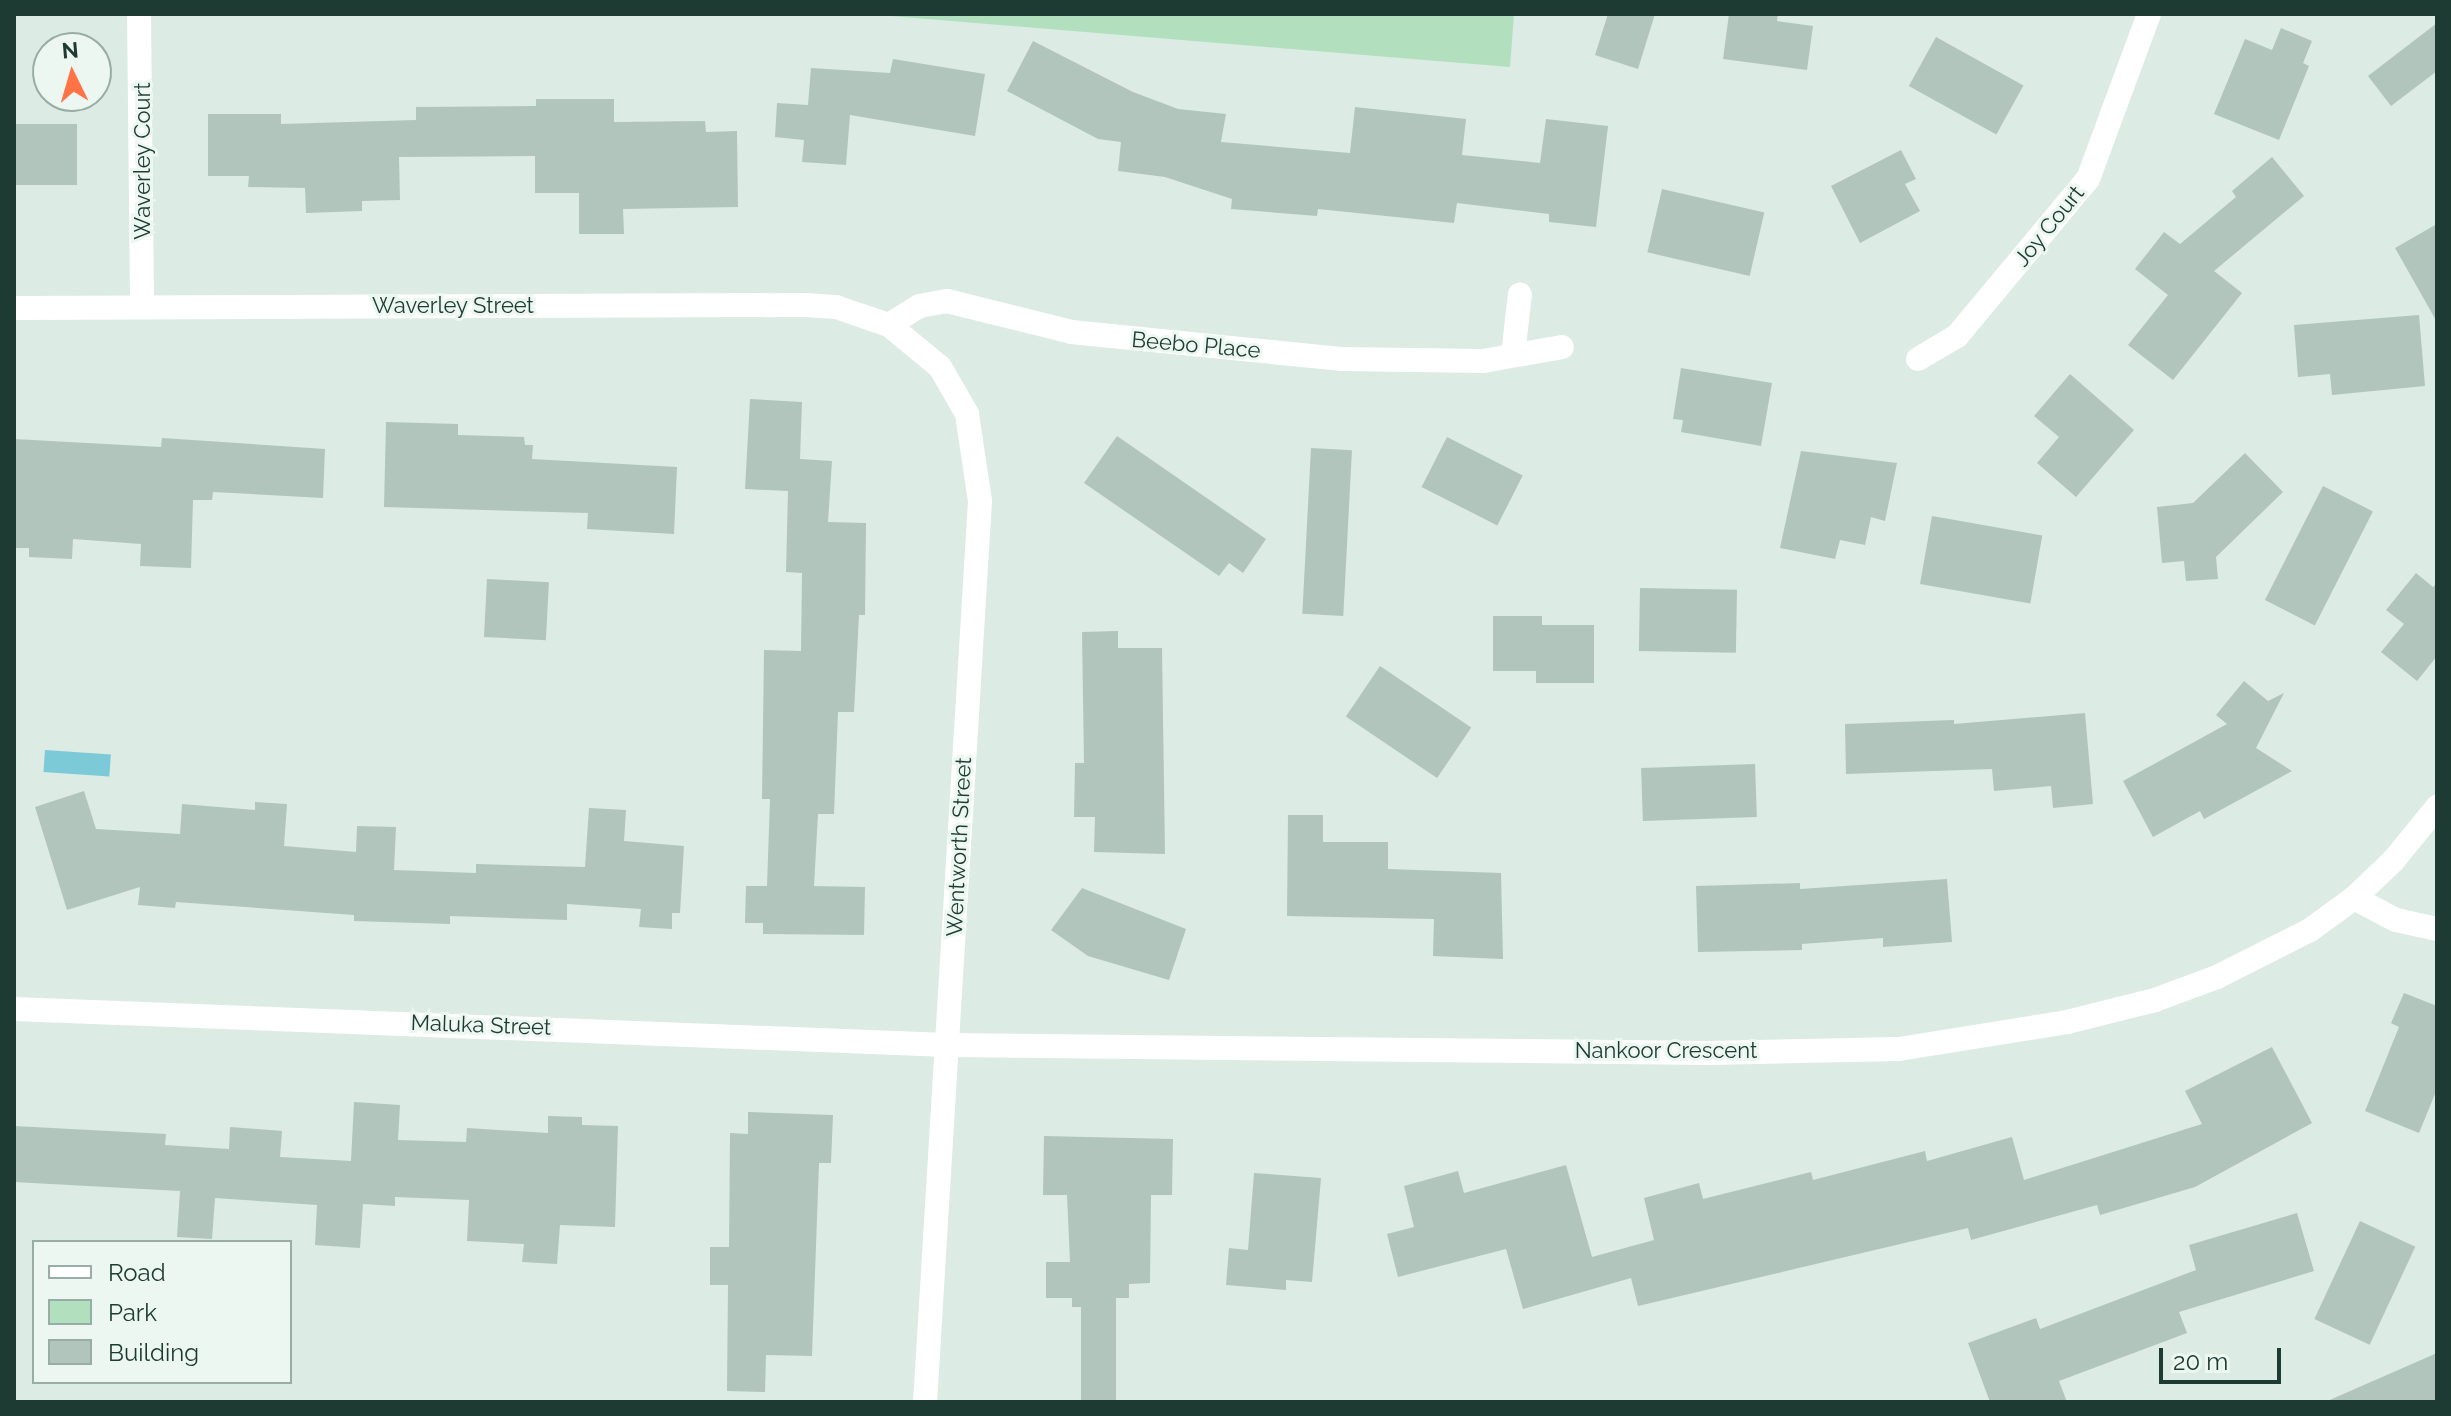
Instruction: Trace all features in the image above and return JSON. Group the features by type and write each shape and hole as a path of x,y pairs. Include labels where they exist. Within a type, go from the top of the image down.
{"street":[{"name":"Waverley Court","path":"139,14 142,307"},
{"name":"Joy Court","path":"1918,359 1957,336 2088,179 2149,14"},
{"path":"1513,355 1520,294"},
{"name":"Beebo Place","path":"889,325 919,306 947,301 1034,327 1132,340 1341,359 1483,361 1562,347"},
{"name":"Waverley Street","path":"14,308 806,305 836,307 889,325"},
{"name":"Wentworth Street","path":"889,325 940,367 956,389 978,465 980,501 925,1402"},
{"name":"Nankoor Crescent","path":"947,1045 1709,1053 1961,1042 2155,1000 2266,955 2354,898 2393,861 2437,807"},
{"path":"2354,898 2396,920 2437,929"},
{"name":"Maluka Street","path":"14,1009 947,1045"}],"green space":[{"path":"867,14 1514,14 1510,67"}],"water":[{"path":"45,750 111,755 109,777 43,772"}],"building":[{"path":"1608,14 1655,14 1638,69 1595,55"},
{"path":"1729,14 1778,14 1777,21 1813,26 1807,70 1723,59"},
{"path":"2437,23 2437,71 2391,106 2368,76"},
{"path":"2281,28 2312,41 2303,63 2309,66 2279,140 2214,114 2245,39 2272,50"},
{"path":"1936,37 2023,85 1996,134 1909,86"},
{"path":"1033,41 1133,92 1178,109 1226,114 1221,142 1350,153 1355,107 1466,119 1462,155 1540,163 1546,119 1608,126 1596,227 1549,222 1549,214 1457,203 1454,223 1318,209 1317,216 1231,209 1232,199 1165,177 1118,171 1121,142 1098,139 1007,91"},
{"path":"893,59 985,74 975,136 850,115 846,165 802,162 804,140 775,137 777,103 808,105 811,68 890,73"},
{"path":"536,99 614,99 614,122 705,121 706,132 737,131 738,207 623,209 624,234 579,234 579,193 535,193 535,156 399,157 400,200 362,201 362,211 306,213 305,188 248,187 249,176 208,176 208,114 281,114 281,124 416,120 416,107 536,106"},
{"path":"14,124 77,124 77,185 14,185"},
{"path":"1901,150 1916,179 1905,184 1920,211 1860,243 1831,186"},
{"path":"2272,157 2304,196 2214,271 2242,293 2173,380 2128,345 2168,295 2135,269 2164,232 2180,244 2236,197 2232,191"},
{"path":"1662,189 1764,213 1750,276 1647,252"},
{"path":"2437,224 2437,322 2395,248"},
{"path":"2419,315 2425,386 2332,395 2330,374 2298,377 2294,325"},
{"path":"1681,368 1772,383 1761,446 1681,432 1683,420 1673,419"},
{"path":"2070,374 2134,430 2076,497 2037,463 2059,437 2034,416"},
{"path":"750,399 802,402 800,459 832,461 828,522 866,523 865,615 859,615 854,712 838,712 834,814 818,814 814,886 865,887 864,935 763,934 763,923 745,923 746,886 767,886 770,799 762,799 764,650 801,651 802,573 786,572 788,491 745,489"},
{"path":"386,422 458,424 458,435 524,437 525,445 533,445 532,459 677,467 674,534 587,529 588,513 384,507"},
{"path":"1117,436 1266,539 1243,573 1229,563 1219,576 1084,483"},
{"path":"1447,437 1523,476 1497,525 1422,487"},
{"path":"162,438 325,449 323,498 213,492 212,500 193,500 191,568 140,566 141,544 73,539 72,559 29,557 29,548 14,548 14,439 161,447"},
{"path":"1311,448 1352,450 1343,616 1302,614"},
{"path":"1801,451 1897,463 1885,521 1871,517 1865,545 1840,540 1835,559 1780,548"},
{"path":"2245,453 2283,492 2216,557 2218,579 2186,581 2184,561 2162,563 2157,507 2193,503"},
{"path":"2323,486 2373,511 2315,625 2265,600"},
{"path":"1932,516 2042,535 2030,603 1920,584"},
{"path":"2416,573 2433,587 2437,583 2437,656 2417,681 2381,652 2404,624 2386,610"},
{"path":"487,579 549,582 546,640 484,637"},
{"path":"1640,588 1737,590 1736,653 1639,651"},
{"path":"1493,616 1542,616 1542,625 1594,625 1594,683 1536,683 1536,671 1493,671"},
{"path":"1118,631 1118,648 1162,648 1165,854 1094,852 1095,817 1074,817 1075,763 1084,763 1082,632"},
{"path":"1380,666 1471,728 1437,778 1346,717"},
{"path":"2244,681 2268,701 2284,693 2256,748 2292,771 2204,819 2200,811 2153,837 2123,781 2227,724 2216,715"},
{"path":"2085,713 2093,804 2053,808 2051,786 1994,791 1992,769 1846,774 1845,724 1954,720 1954,724"},
{"path":"1755,764 1757,817 1643,821 1641,768"},
{"path":"84,791 96,829 180,834 182,804 255,810 255,802 287,804 284,846 356,852 357,826 396,827 394,870 476,873 476,864 585,867 589,808 626,810 624,841 684,846 680,913 672,913 672,929 639,927 641,909 567,904 567,920 450,916 450,924 354,921 354,915 176,902 175,908 138,905 140,887 67,910 35,807"},
{"path":"1288,815 1323,815 1323,842 1388,842 1388,869 1501,873 1503,959 1433,956 1434,919 1287,916"},
{"path":"1947,879 1952,942 1883,947 1883,938 1802,944 1802,950 1698,952 1696,886 1800,883 1800,889"},
{"path":"1082,888 1186,929 1169,980 1088,956 1051,930"},
{"path":"2404,993 2437,1006 2437,1089 2419,1133 2365,1111 2399,1027 2391,1023"},
{"path":"2272,1047 2312,1123 2195,1187 2100,1215 2097,1205 1971,1240 1968,1228 1638,1306 1631,1278 1523,1309 1506,1249 1398,1277 1387,1234 1414,1227 1404,1186 1458,1171 1464,1193 1566,1165 1592,1257 1654,1240 1644,1198 1699,1183 1703,1199 1811,1172 1813,1180 1925,1151 1927,1161 2012,1137 2024,1180 2202,1124 2185,1091"},
{"path":"354,1102 400,1105 398,1140 466,1142 467,1128 548,1133 548,1116 582,1117 582,1125 618,1126 615,1227 560,1225 557,1264 522,1262 524,1244 467,1241 469,1200 395,1197 395,1206 363,1204 360,1248 315,1245 317,1205 215,1198 212,1239 177,1237 180,1191 14,1182 14,1126 166,1134 165,1145 229,1149 230,1127 282,1131 280,1157 351,1161"},
{"path":"748,1112 833,1115 831,1163 819,1163 812,1356 766,1355 765,1392 727,1391 728,1285 710,1285 710,1247 729,1247 730,1133 748,1134"},
{"path":"1044,1136 1173,1139 1172,1195 1151,1195 1150,1283 1129,1284 1129,1298 1116,1298 1116,1402 1081,1402 1081,1307 1072,1307 1072,1298 1046,1298 1046,1262 1070,1262 1067,1195 1043,1195"},
{"path":"1254,1173 1321,1178 1312,1282 1286,1280 1286,1290 1226,1285 1229,1248 1248,1250"},
{"path":"2297,1213 2314,1271 2179,1312 2187,1333 2059,1381 2067,1402 1990,1402 1968,1343 2036,1318 2040,1329 2196,1270 2189,1245"},
{"path":"2360,1221 2415,1247 2370,1345 2314,1319"},
{"path":"2437,1353 2437,1402 2325,1402"}]}
